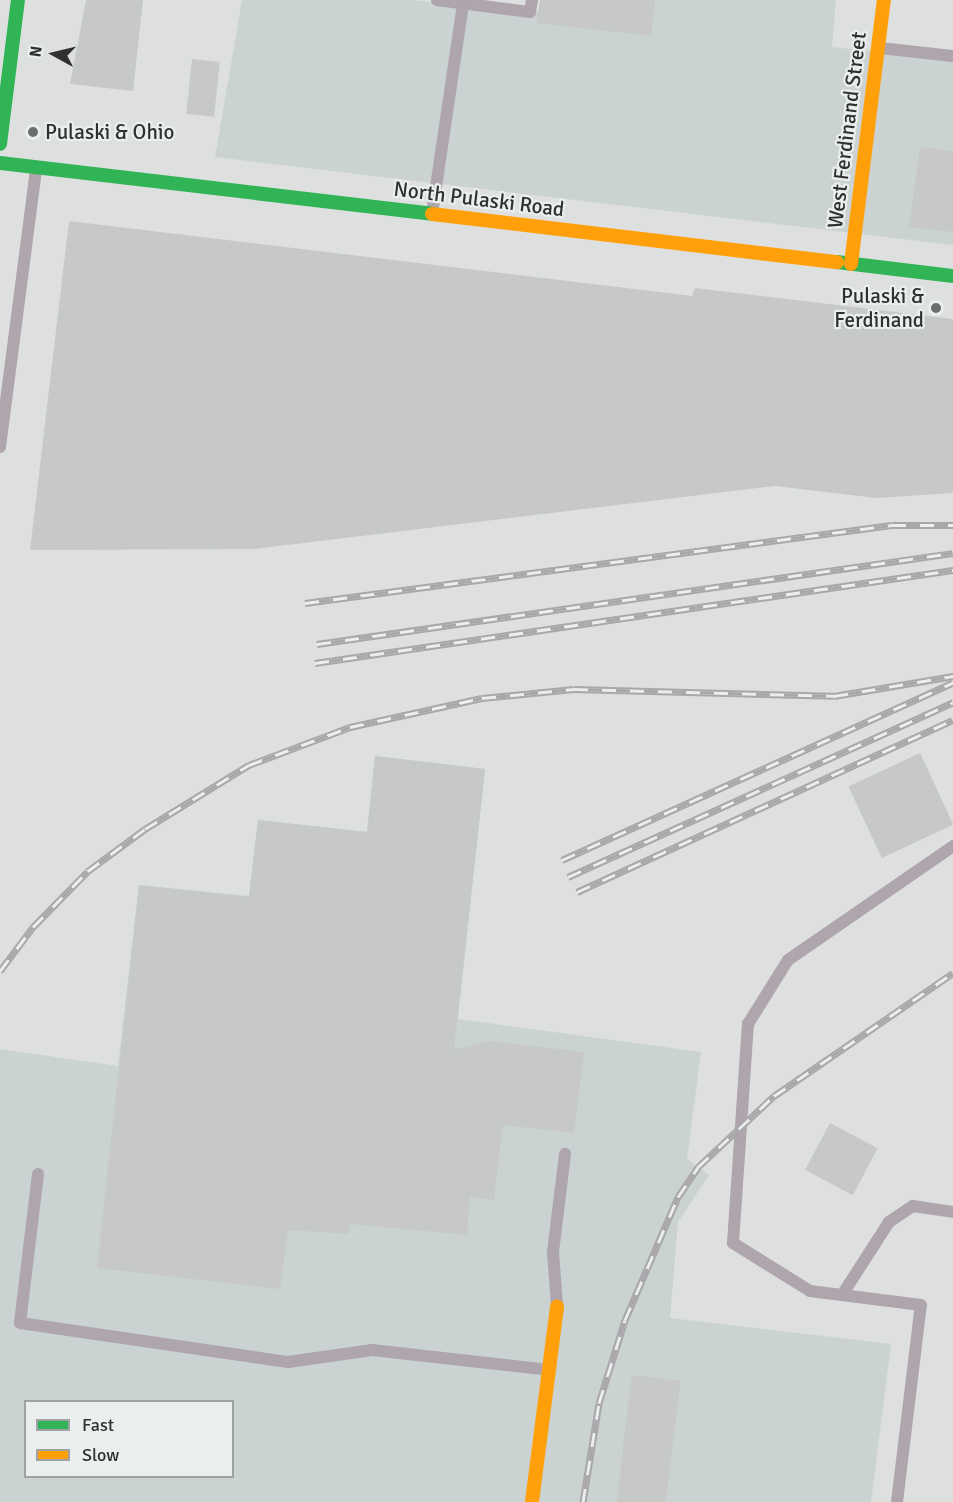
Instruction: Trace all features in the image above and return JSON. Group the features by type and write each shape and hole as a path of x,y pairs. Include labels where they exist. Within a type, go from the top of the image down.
{"main road":[{"path":"0,144 18,0"},
{"name":"West Ferdinand Street","path":"851,264 884,0"},
{"name":"North Pulaski Road","path":"0,163 953,276"},
{"path":"532,1502 557,1306"}],"lane":[{"path":"437,0 530,12 532,0"},
{"path":"432,215 463,3"},
{"path":"878,48 953,56"},
{"path":"0,447 36,167"},
{"path":"897,1502 921,1305 810,1290 734,1243 748,1024 788,960 953,846"},
{"path":"557,1306 553,1252 565,1154"},
{"path":"38,1174 20,1323 288,1362 372,1350 549,1370"},
{"path":"842,1295 889,1222 913,1206 953,1212"}],"shaded area":[{"path":"242,0 411,0 546,13 548,0 836,0 832,47 953,60 953,245 215,157"},
{"path":"375,756 485,769 458,1019 701,1052 687,1159 709,1175 678,1222 670,1318 891,1344 871,1502 0,1502 0,1049 118,1066 139,885 249,896 258,820 367,832"}],"building":[{"path":"86,0 143,0 133,91 70,84"},
{"path":"540,0 655,0 651,36 536,23"},
{"path":"192,59 220,62 214,117 186,114"},
{"path":"920,147 953,151 953,232 909,227"},
{"path":"69,221 692,296 695,288 953,319 953,493 876,498 775,486 253,549 30,550"},
{"path":"920,753 953,825 882,858 848,786"},
{"path":"375,756 485,769 454,1050 488,1041 584,1052 574,1133 503,1125 494,1200 470,1197 467,1235 350,1224 348,1234 288,1230 280,1289 97,1268 139,885 249,897 258,820 367,832"},
{"path":"830,1123 878,1148 853,1195 805,1170"},
{"path":"632,1375 681,1381 666,1502 616,1502"}],"railway":[{"path":"305,603 892,525 953,525"},
{"path":"317,644 953,553"},
{"path":"315,663 953,570"},
{"path":"0,971 33,927 88,871 145,829 249,765 350,727 482,698 574,689 834,696 953,676"},
{"path":"562,860 953,683"},
{"path":"568,877 953,702"},
{"path":"577,892 953,720"},
{"path":"583,1502 599,1403 625,1320 678,1197 698,1167 774,1096 953,973"}],"traffic: fast":[{"path":"0,144 18,0"},
{"path":"0,163 432,214"},
{"path":"837,262 953,276"}],"traffic: slow":[{"path":"851,264 884,0"},
{"path":"432,214 837,262"},
{"path":"532,1502 557,1307"}],"place":[{"name":"Pulaski & Ohio","path":"33,132"},
{"name":"Pulaski & Ferdinand","path":"936,308"}]}
